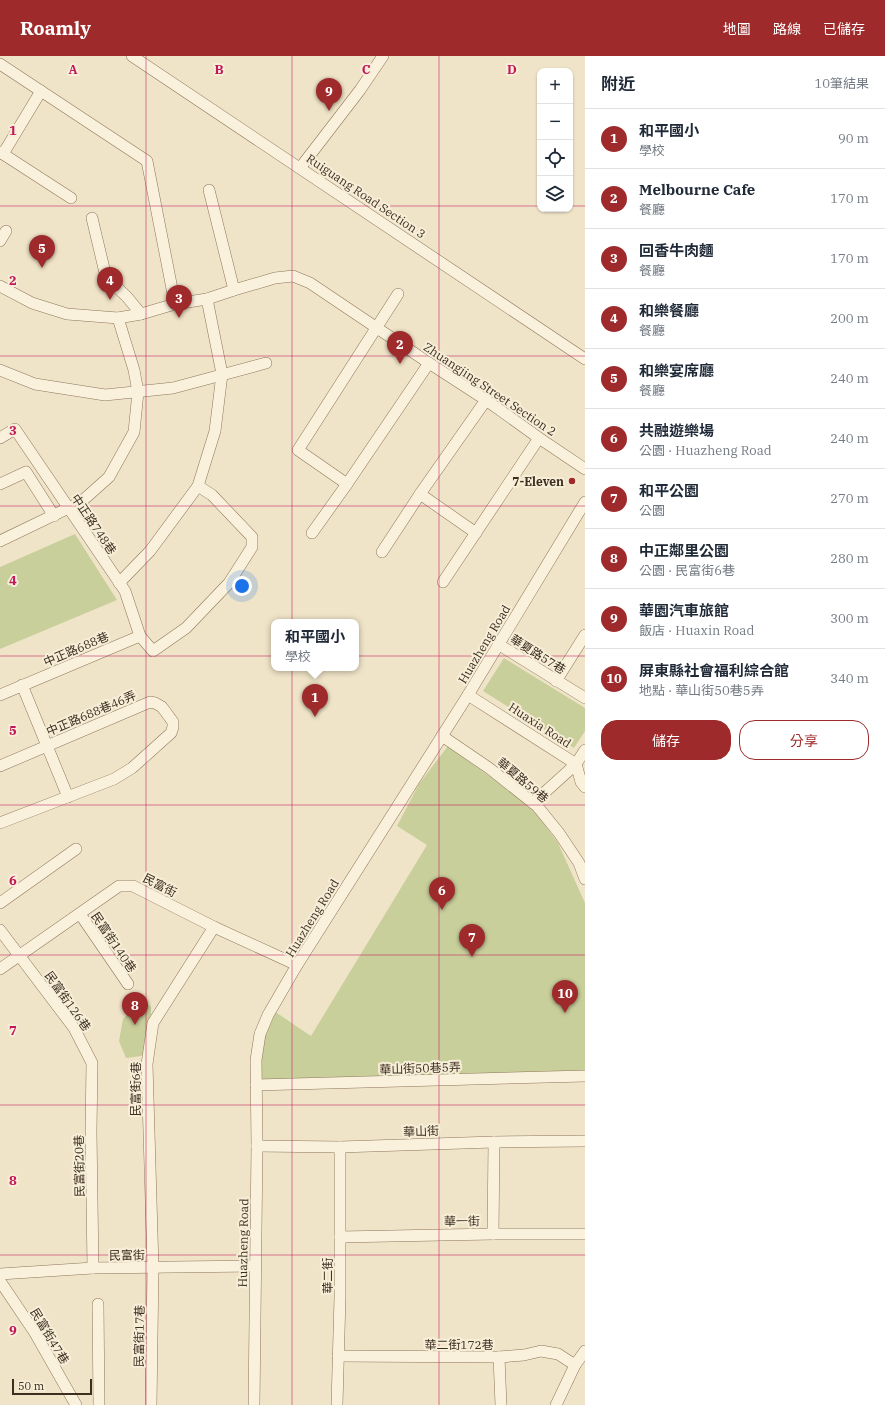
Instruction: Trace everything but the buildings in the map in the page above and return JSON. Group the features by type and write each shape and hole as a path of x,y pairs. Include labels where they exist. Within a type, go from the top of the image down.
{"street":[{"name":"Ruiguang Road Section 3","path":"132,56 585,359"},
{"path":"300,168 360,90 383,56"},
{"path":"0,64 146,161 175,304"},
{"path":"41,91 2,153 71,198"},
{"path":"209,190 234,290"},
{"path":"92,218 106,277 127,297 141,314"},
{"path":"0,242 6,231"},
{"name":"Zhuangjing Street Section 2","path":"0,286 32,303 67,314 118,318 141,314 175,304 207,299 275,278 293,276 310,283 585,468"},
{"path":"347,484 298,450 398,294"},
{"path":"119,584 150,552 198,486 215,431 222,374 207,299"},
{"path":"0,541 81,502 109,477 134,432 138,392 134,370 118,318"},
{"path":"0,370 35,384 105,395 173,388 266,363"},
{"path":"312,533 347,484 428,363"},
{"path":"382,552 420,494 486,400"},
{"name":"中正路748巷","path":"0,438 15,429 125,591 140,636 154,651 186,628 229,583 252,547 252,537 212,495 198,486"},
{"path":"443,582 539,438"},
{"path":"0,484 26,472 54,516"},
{"path":"420,494 476,533"},
{"name":"Huazheng Road","path":"254,1405 257,1146 256,1060 260,1034 268,1015 297,965 468,695 585,502"},
{"name":"中正路688巷","path":"0,695 140,636"},
{"path":"556,681 585,636"},
{"name":"華夏路57巷","path":"498,644 585,698"},
{"path":"22,685 68,798"},
{"name":"Huaxia Road","path":"468,695 581,763 581,782 585,787"},
{"name":"中正路688巷46弄","path":"0,766 150,702 162,707 173,722 171,733 132,768 114,778 68,798 0,823"},
{"name":"華夏路59巷","path":"442,736 489,768 537,806 559,833 579,863 585,879"},
{"path":"533,803 581,763 585,750"},
{"path":"0,903 76,849"},
{"name":"民富街","path":"0,969 119,886 133,886 214,927 297,965"},
{"name":"民富街140巷","path":"80,914 128,984"},
{"name":"民富街6巷","path":"153,1268 147,1064 154,1023 214,927"},
{"name":"民富街126巷","path":"0,930 74,1028 92,1063"},
{"name":"民富街20巷","path":"92,1063 91,1132 93,1268"},
{"name":"華山街50巷5弄","path":"256,1085 585,1076"},
{"path":"493,1234 494,1142"},
{"name":"華山街","path":"257,1146 340,1147 494,1142 585,1142"},
{"name":"華二街","path":"337,1405 340,1147"},
{"name":"華一街","path":"340,1237 585,1234"},
{"name":"民富街","path":"0,1274 93,1268 255,1266"},
{"name":"民富街17巷","path":"151,1405 153,1268"},
{"name":"民富街47巷","path":"0,1281 35,1333 76,1405"},
{"path":"98,1304 99,1405"},
{"name":"華二街172巷","path":"338,1356 499,1357 524,1355 541,1351 558,1354 575,1365"},
{"path":"556,1405 575,1365 585,1351"},
{"path":"499,1357 501,1405"}],"green space":[{"path":"75,534 117,600 0,649 0,567"},
{"path":"504,658 585,708 585,731 574,748 483,691"},
{"path":"448,746 508,790 536,813 558,843 585,903 585,1074 324,1081 257,1079 258,1048 274,1011 311,1036 427,845 397,826 419,784"},
{"path":"143,999 151,1007 151,1017 146,1031 148,1053 141,1056 126,1058 119,1041 123,1019"}],"place":[{"name":"華園汽車旅館","path":"329,111"},
{"name":"和樂宴席廳","path":"42,268"},
{"name":"和樂餐廳","path":"110,300"},
{"name":"回香牛肉麵","path":"179,318"},
{"name":"Melbourne Cafe","path":"400,364"},
{"name":"7-Eleven","path":"572,481"},
{"name":"和平國小","path":"315,717"},
{"name":"共融遊樂場","path":"442,910"},
{"name":"和平公園","path":"472,957"},
{"name":"屏東縣社會福利綜合館","path":"565,1013"},
{"name":"中正鄰里公園","path":"135,1025"}]}
